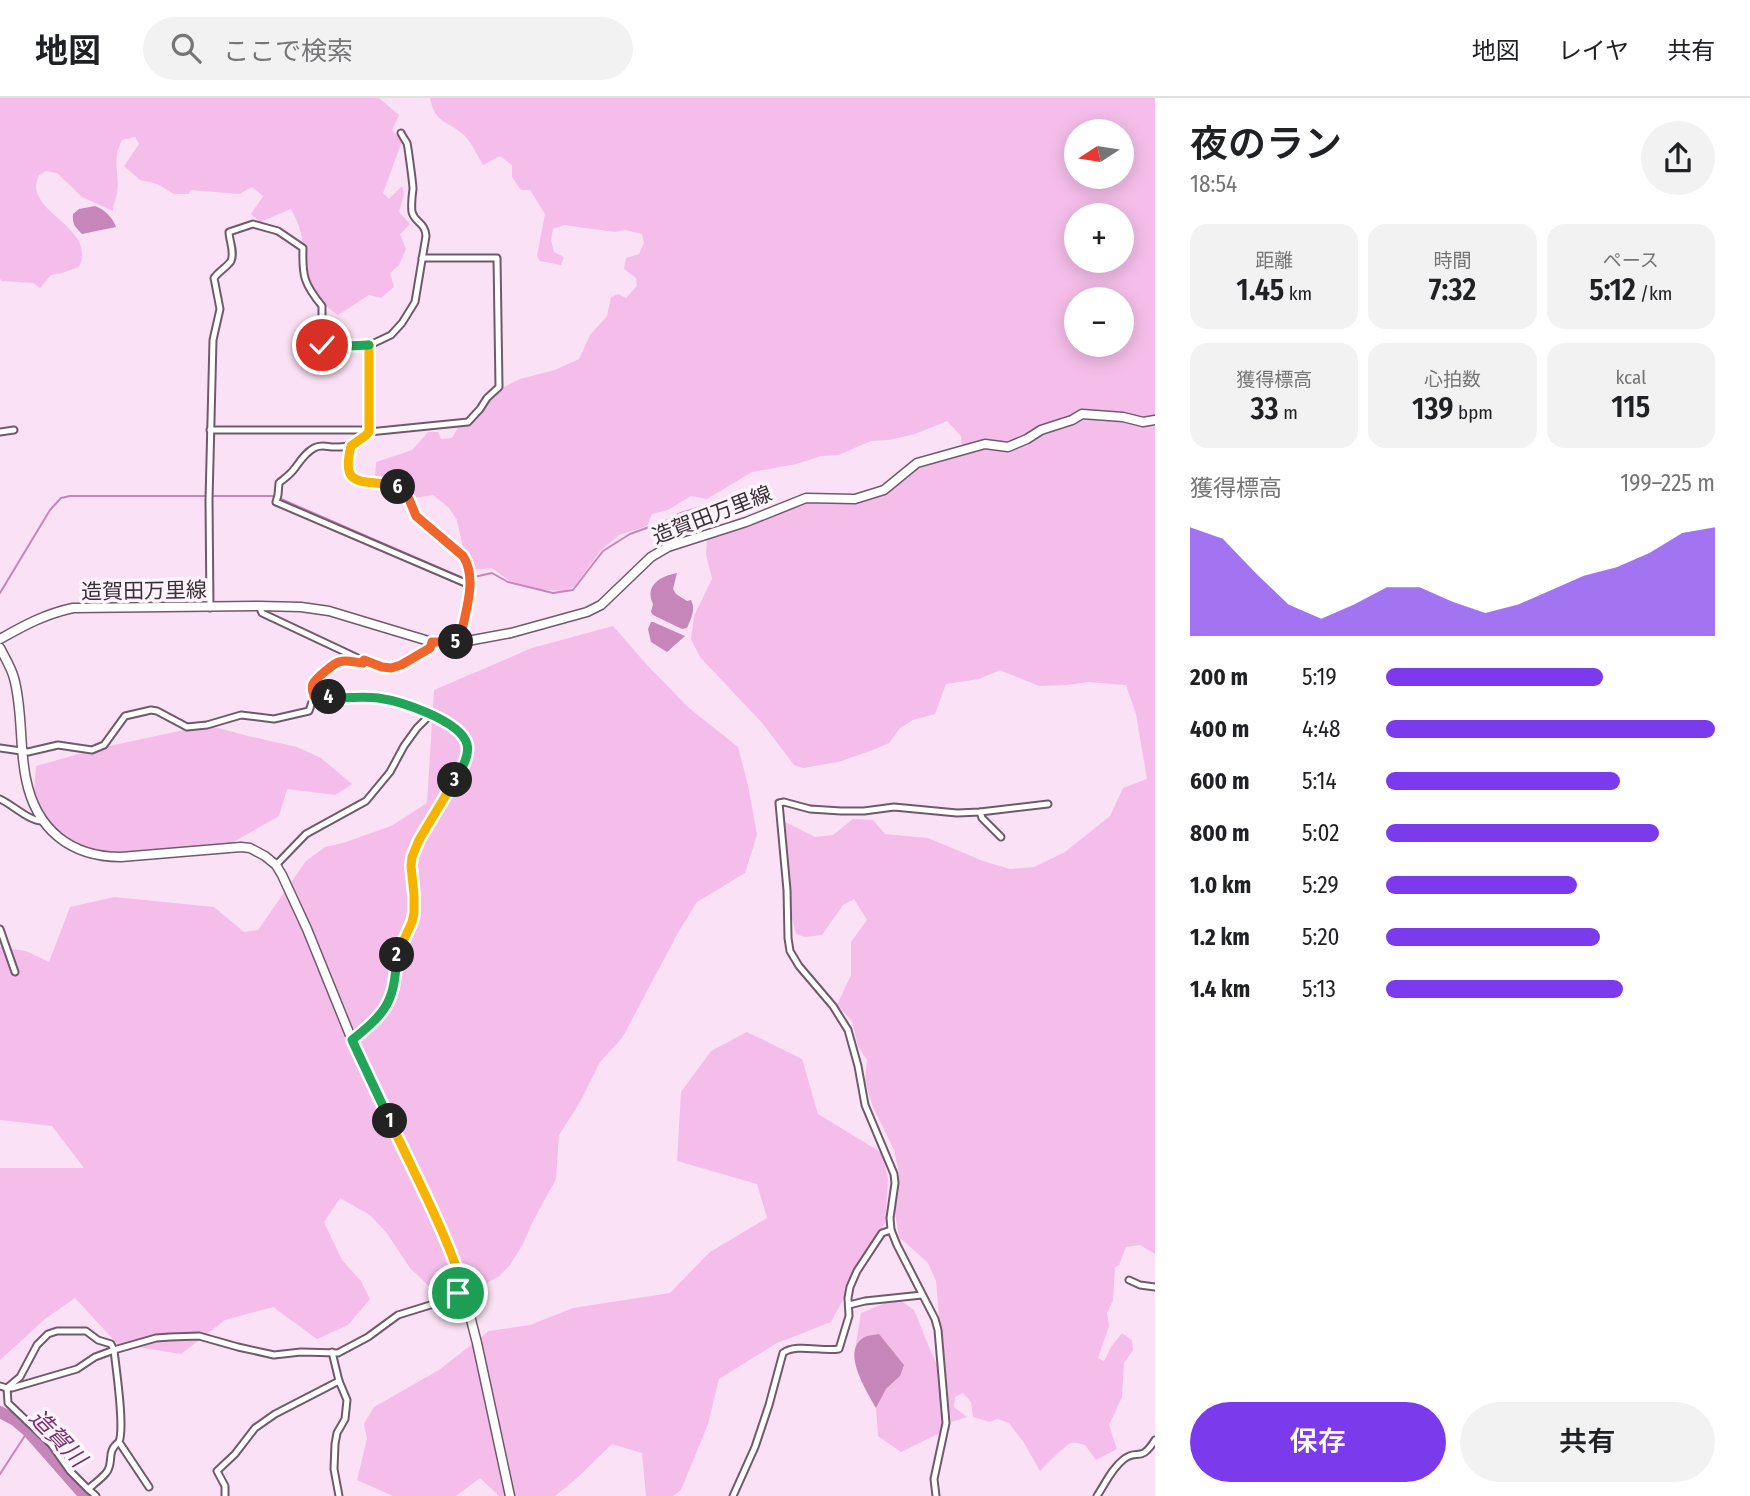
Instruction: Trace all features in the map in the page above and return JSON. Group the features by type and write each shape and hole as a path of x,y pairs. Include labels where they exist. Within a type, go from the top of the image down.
{"main road":[{"name":"造賀田万里線","path":"0,639 39,618 73,608 259,606 329,611 432,642 462,642 587,612 601,606 650,557 668,547 746,522 806,498 855,499 884,490 917,463 985,444 1009,447 1041,430 1082,414 1123,417 1143,422 1155,420"},
{"path":"0,648 13,676 17,693 29,793 43,821 62,841 96,856 121,857 241,847 258,851 275,865 282,875 352,1040 439,1225 464,1290 510,1496"}],"street":[{"path":"210,608 213,340 220,309 214,278 231,261 229,232 253,224 278,231 303,248 304,279 323,306 324,347 369,345 390,335 415,302 426,230 413,215 413,185 408,148 401,134"},
{"path":"210,430 369,432 468,422 499,387 497,258 422,258"},
{"path":"369,345 369,432 351,446 315,447 279,483 275,502 470,585"},
{"path":"0,432 14,430"},
{"path":"351,446 347,461 351,476 356,480 398,487 409,499 416,516 463,556 470,572 470,585 462,642"},
{"path":"259,606 262,613 382,667 401,665 430,648 432,642"},
{"path":"0,748 28,752 58,745 92,750 100,748 109,740 125,716 141,712 158,711 187,727 207,725 241,715 274,719 309,711 314,696 314,682 338,662 350,661 359,664 364,660"},
{"path":"314,696 376,698 406,704 432,714 448,724 462,736 467,748 460,772 419,840 412,857 414,913 397,955 396,980 391,996 376,1020 352,1040"},
{"path":"275,865 306,834 366,801 390,772 404,746 432,714"},
{"path":"0,799 35,821 43,821"},
{"path":"936,1496 934,1479 946,1423 938,1330 891,1230 894,1174 865,1105 848,1030 833,1006 799,966 790,951 779,803 841,811 894,807 949,813 980,813 1048,804"},
{"path":"980,813 1001,837"},
{"path":"0,929 15,972"},
{"path":"733,1496 755,1447 783,1353 789,1348 799,1347 839,1349 849,1316 850,1287 857,1271 883,1233 891,1230"},
{"path":"1129,1280 1155,1287"},
{"path":"3,1387 12,1388 77,1368 95,1357 156,1338 199,1336 274,1355 301,1352 338,1353 368,1337 398,1315 453,1298 464,1290"},
{"path":"849,1304 922,1295"},
{"path":"3,1387 20,1377 37,1345 48,1334 57,1331 86,1331 98,1340 111,1344 114,1350 122,1435 110,1453 107,1472 88,1489"},
{"path":"332,1352 347,1400 345,1419 337,1433 335,1444 334,1469 339,1496"},
{"path":"225,1496 225,1486 217,1471 235,1454 255,1428 275,1414 339,1381"},
{"path":"3,1387 8,1403 51,1444 70,1471 96,1496"},
{"path":"1097,1496 1126,1457 1144,1455 1155,1440"},
{"path":"119,1442 149,1487"}],"shaded area":[{"path":"0,98 379,98 399,115 392,130 402,141 383,193 389,199 402,186 404,194 399,212 410,224 400,234 406,249 399,265 390,273 394,287 381,298 369,295 338,315 319,299 308,284 302,237 291,209 260,222 251,214 263,196 252,187 239,194 190,190 189,194 174,194 157,184 140,180 124,166 139,144 135,137 122,140 119,147 116,161 117,193 113,211 82,197 57,173 46,171 39,175 36,186 39,196 79,243 82,254 79,267 51,275 40,288 33,283 2,281"},
{"path":"430,98 1155,98 1155,418 1143,420 1081,412 1008,445 962,449 961,436 947,421 915,434 871,441 838,455 821,456 796,464 752,472 707,499 691,496 668,510 652,514 647,526 619,535 599,552 575,586 565,591 542,590 510,581 492,568 474,570 464,553 457,520 449,508 433,495 414,498 397,484 375,479 376,462 412,450 428,432 438,432 441,439 452,438 459,426 470,423 490,398 502,388 579,359 590,335 607,316 611,297 618,294 626,298 637,286 636,278 624,269 626,258 639,254 644,243 642,234 625,230 615,232 564,225 553,229 551,239 554,252 564,257 561,265 540,261 537,256 545,214 530,190 521,190 512,177 512,165 500,156 483,165 467,138 435,113"},
{"path":"95,206 108,214 116,227 82,234 75,225 73,214 79,209"},
{"path":"1083,418 1155,424 1155,1254 1140,1245 1126,1247 1119,1265 1115,1267 1113,1300 1107,1313 1109,1326 1098,1358 1104,1361 1122,1333 1132,1340 1133,1350 1124,1363 1122,1397 1109,1425 1117,1449 1096,1460 1085,1445 1072,1443 1040,1471 1009,1423 997,1419 990,1422 973,1417 971,1402 963,1393 955,1397 954,1407 967,1417 951,1422 936,1281 928,1263 899,1237 895,1213 899,1173 894,1150 873,1107 865,1081 867,1060 858,1046 852,1021 837,1005 851,975 851,942 867,920 854,899 843,905 822,935 805,937 796,934 790,909 785,822 815,837 833,835 853,819 873,820 885,834 928,838 1010,869 1034,867 1065,852 1110,816 1123,788 1147,779 1136,714 1126,685 1088,682 1039,686 1000,670 979,679 946,684 935,714 913,720 900,728 889,743 838,762 803,768 794,765 763,724 700,657 691,639 694,616 712,579 706,554 707,540 713,536 806,501 855,502 919,466 985,447 1009,451 1043,433"},
{"path":"677,573 673,589 687,601 691,600 693,607 687,628 682,629 651,612 652,587 665,576"},
{"path":"651,622 685,636 667,652 651,642 648,629"},
{"path":"613,626 689,708 738,747 757,835 745,873 697,902 622,1038 600,1062 580,1102 559,1135 556,1179 510,1265 498,1277 477,1288 460,1292 433,1290 410,1268 386,1232 370,1215 340,1198 324,1222 342,1260 361,1281 370,1299 348,1325 317,1339 273,1307 225,1320 181,1354 137,1347 123,1350 75,1298 45,1319 0,1360 0,1168 84,1168 52,1126 0,1120 0,947 26,951 49,962 70,907 114,897 214,907 244,932 258,930 306,861 325,847 391,826 427,803 434,690 532,648"},
{"path":"207,725 297,747 321,758 352,784 335,795 287,789 279,816 225,847 112,857 55,835 33,803 36,766 100,748"},
{"path":"747,1032 802,1059 818,1114 882,1153 888,1179 885,1223 831,1322 777,1343 719,1379 708,1424 681,1490 673,1496 646,1496 642,1453 612,1444 555,1496 499,1496 480,1478 456,1496 393,1496 357,1480 367,1439 364,1424 374,1407 439,1370 489,1331 530,1325 573,1308 670,1293 710,1252 767,1218 757,1184 677,1161 681,1092 711,1051"},
{"path":"897,1298 914,1310 943,1377 944,1431 901,1452 878,1436 876,1408 886,1389 900,1376 855,1350 861,1313"},
{"path":"879,1334 904,1365 900,1376 886,1389 876,1408 857,1370 855,1350 859,1342 867,1336"}],"waterway":[{"path":"0,593 50,510 61,498 206,496"},
{"path":"211,496 276,496"},
{"path":"281,499 465,579 492,573 508,582 553,593 573,590 603,551 630,534 701,507"},
{"name":"造賀川","path":"0,1412 28,1431 85,1496"},
{"path":"0,1474 28,1431"}],"route":[{"path":"322,345 369,345 369,432 351,446 347,461 348,472 356,480 398,487 409,499 416,516 463,556 470,572 462,642 432,642 430,648 391,668 364,660 359,664 350,661 338,662 314,682 312,688 314,696 376,698 406,704 432,714 448,724 466,742 465,758 460,772 419,840 412,857 414,913 397,955 396,980 391,996 376,1020 352,1040 439,1225 464,1290 458,1293"}]}
